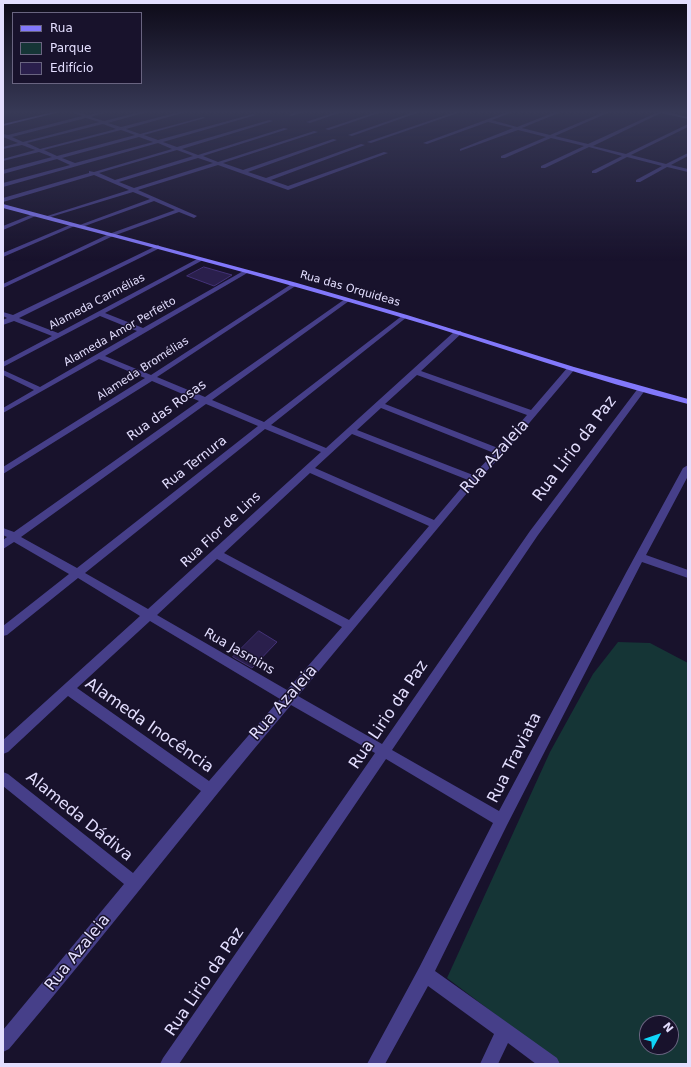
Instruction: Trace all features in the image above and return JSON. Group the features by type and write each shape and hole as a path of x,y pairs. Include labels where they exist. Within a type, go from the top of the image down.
{"street":[{"path":"3,172 39,162"},
{"path":"67,162 194,216"},
{"path":"3,185 85,162"},
{"path":"3,200 133,162"},
{"path":"114,182 179,162"},
{"path":"214,162 288,188 361,162"},
{"path":"46,218 227,162"},
{"path":"243,172 272,162"},
{"path":"266,180 316,162"},
{"path":"543,167 554,162"},
{"path":"594,172 614,162"},
{"path":"654,162 688,171"},
{"path":"638,181 673,162"},
{"path":"3,255 77,226 155,199"},
{"name":"Rua das Orquideas","path":"3,206 158,246 294,284 405,316 571,369 688,402"},
{"path":"3,286 111,235 179,210"},
{"path":"3,228 35,215"},
{"path":"3,323 158,246"},
{"name":"Alameda Carmélias","path":"3,365 201,259"},
{"name":"Alameda Amor Perfeito","path":"3,411 247,271"},
{"name":"Alameda Bromélias","path":"3,471 151,378 294,284"},
{"name":"Rua das Rosas","path":"3,545 347,300"},
{"path":"98,313 144,331"},
{"path":"3,314 57,335"},
{"name":"Rua Ternura","path":"3,632 405,316"},
{"name":"Rua Flor de Lins","path":"3,748 147,615 217,554 381,405 458,333"},
{"path":"99,356 328,452"},
{"name":"Rua Azaleia","path":"3,1043 210,790 474,479 534,414 571,369"},
{"path":"3,372 40,390"},
{"path":"416,372 534,414"},
{"name":"Rua Lirio da Paz","path":"170,1064 534,533 642,389"},
{"path":"381,405 500,452"},
{"path":"352,431 474,479"},
{"name":"Rua Traviata","path":"376,1064 425,974 502,820 688,468"},
{"path":"309,469 435,525"},
{"name":"Rua Jasmins","path":"3,531 79,573 147,615 502,820"},
{"path":"217,554 350,626"},
{"path":"640,557 688,574"},
{"name":"Alameda Inocência","path":"68,689 210,790"},
{"name":"Alameda Dádiva","path":"3,778 134,884"},
{"path":"425,974 551,1064"},
{"path":"489,1064 505,1030"}],"green space":[{"path":"618,642 650,643 688,663 688,1064 561,1064 447,978 550,752 593,674"}],"building":[{"path":"204,267 232,275 214,286 187,276"},
{"path":"259,631 277,642 252,668 233,657"}]}
